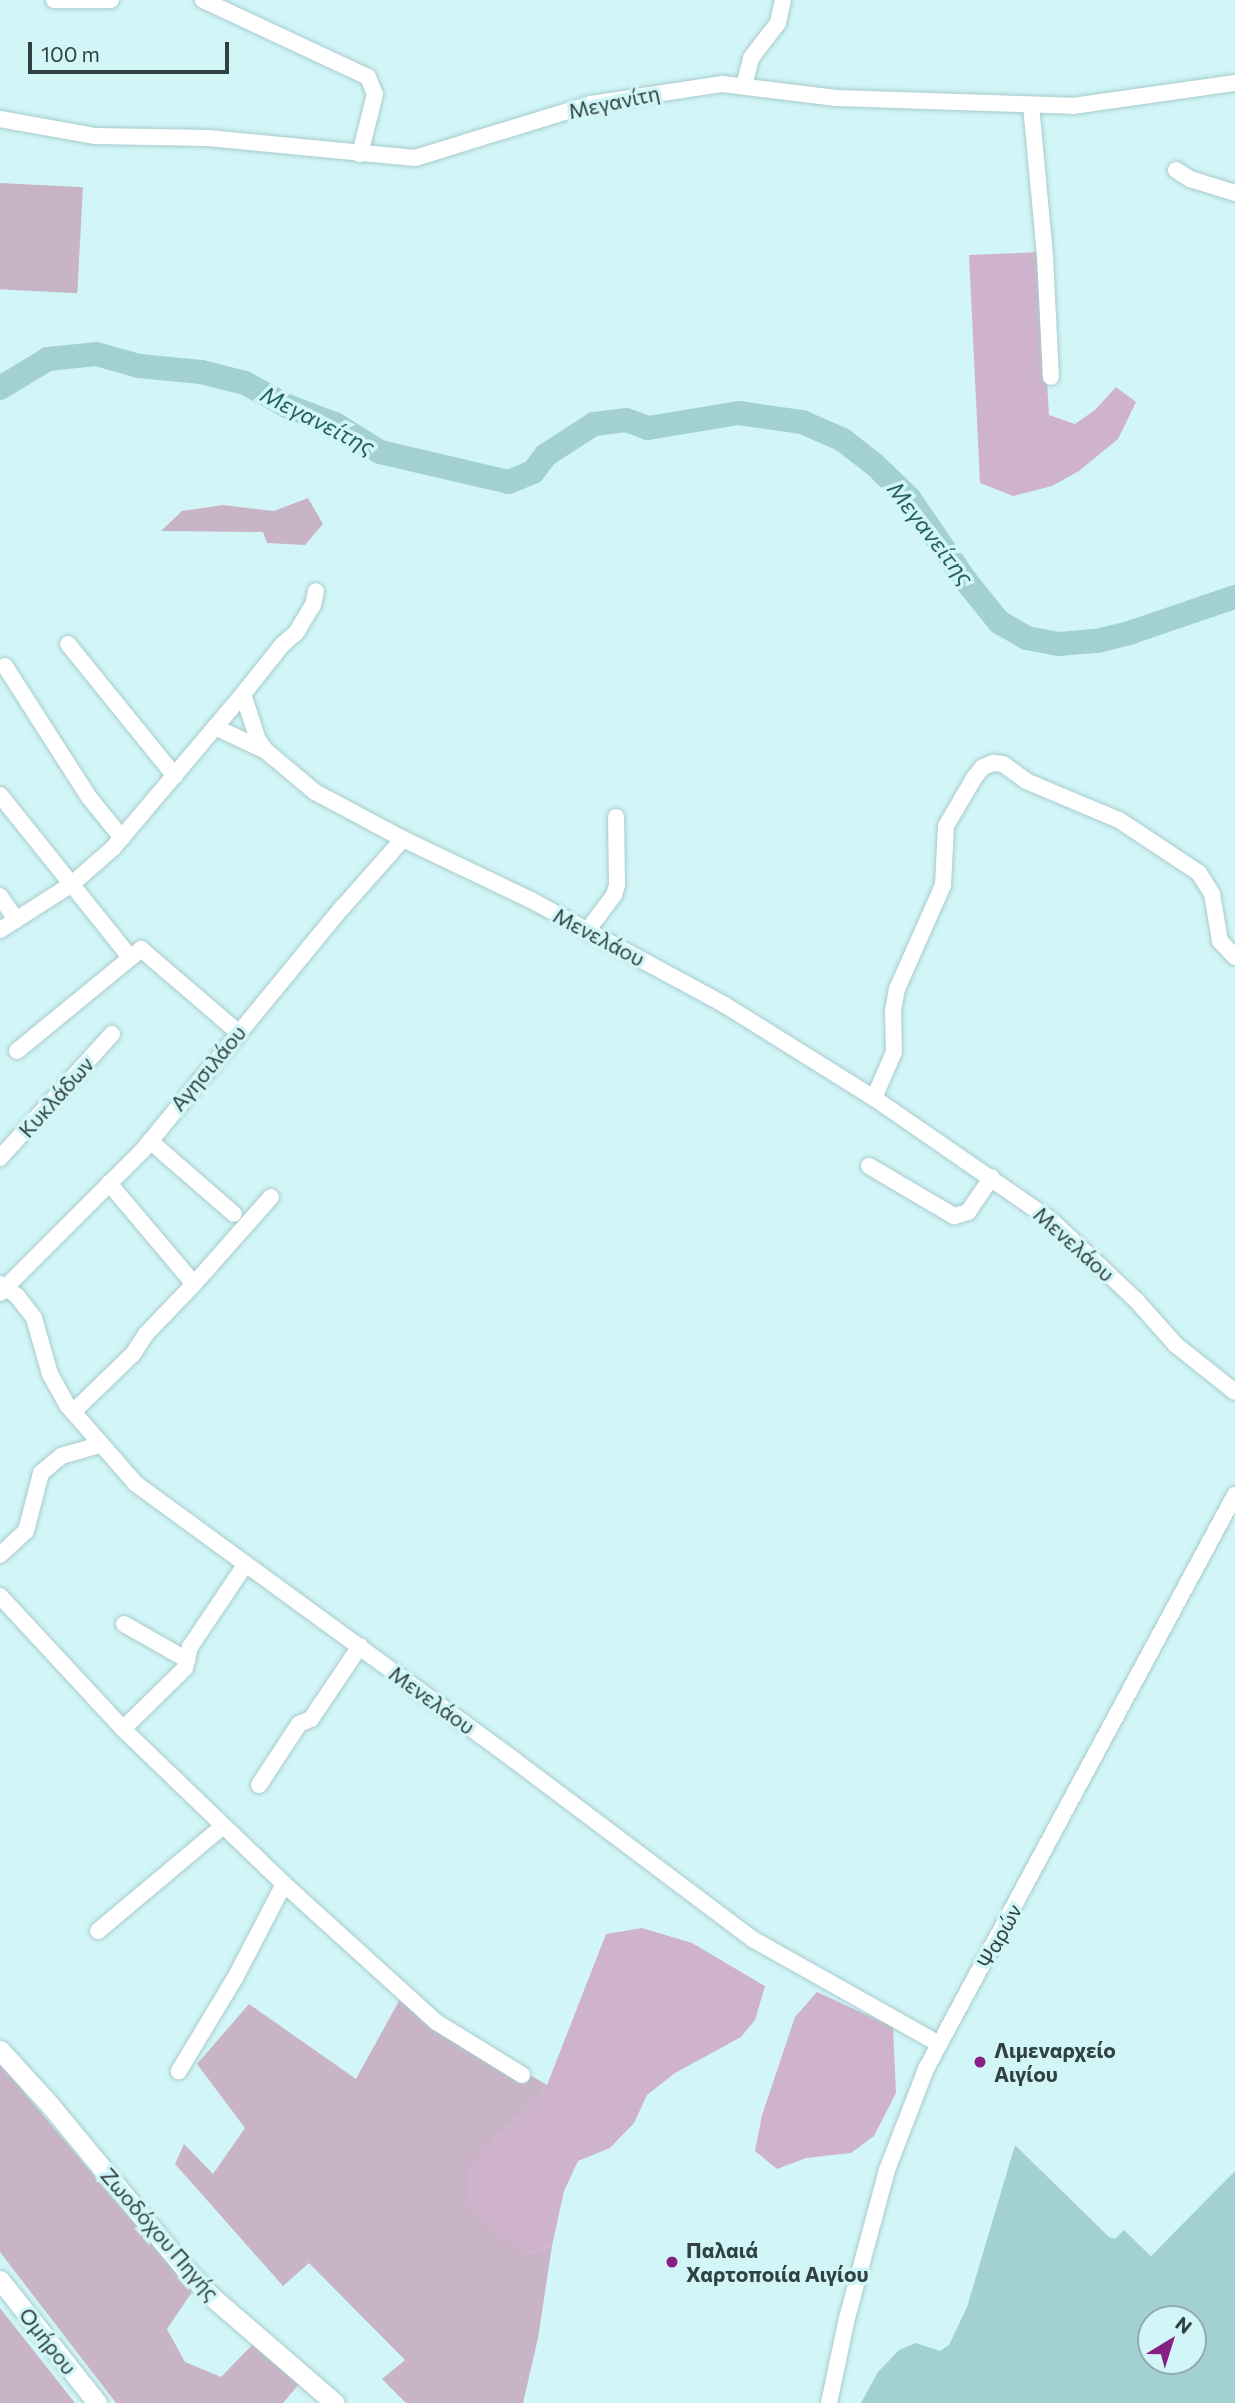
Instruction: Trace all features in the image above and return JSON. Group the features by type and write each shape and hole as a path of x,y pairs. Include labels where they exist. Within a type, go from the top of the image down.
{"main road":[{"name":"Ζωοδόχου Πηγής","path":"0,2050 194,2278 335,2403"},
{"name":"Ομήρου","path":"0,2280 97,2403"}],"street":[{"path":"54,0 111,0"},
{"path":"203,0 368,77 375,94 360,153"},
{"path":"744,85 751,58 778,23 783,0"},
{"name":"Μεγανίτη","path":"0,119 95,136 208,138 423,157 591,104 708,85 744,85 836,98 1073,106 1235,83"},
{"path":"1031,105 1045,256 1051,377"},
{"path":"1176,170 1190,179 1235,193"},
{"path":"0,930 72,884 122,838 282,645 296,633 313,605 316,591"},
{"path":"68,643 175,776"},
{"path":"5,666 88,796 122,838"},
{"name":"Μενελάου","path":"243,694 251,727 266,751 315,792 403,839 518,894 725,1005 874,1098 1051,1220 1136,1300 1176,1345 1235,1392"},
{"path":"215,727 266,751"},
{"path":"874,1098 894,1052 893,1011 897,989 943,885 946,826 974,778 983,767 993,763 1003,764 1026,781 1119,820 1199,873 1212,894 1220,941 1235,957"},
{"path":"0,795 130,957"},
{"path":"587,931 614,895 616,817"},
{"name":"Αγησιλάου","path":"1,1289 150,1141 238,1032 403,839"},
{"path":"0,895 16,920"},
{"path":"17,1051 141,949 147,951 238,1032"},
{"name":"Κυκλάδων","path":"0,1158 112,1034"},
{"path":"150,1141 234,1214"},
{"path":"869,1166 954,1216 968,1212 992,1177"},
{"path":"109,1183 194,1284"},
{"path":"73,1412 133,1354 146,1334 271,1197"},
{"name":"Μενελάου","path":"1,1289 17,1296 34,1318 50,1374 73,1412 99,1445 136,1484 360,1646 754,1940 939,2044"},
{"path":"0,1555 26,1531 41,1473 61,1456 99,1445"},
{"name":"Ψαρών","path":"829,2403 837,2359 887,2170 912,2100 939,2044 1070,1807 1235,1495"},
{"path":"123,1729 184,1669 190,1647 245,1565"},
{"path":"0,1596 123,1729 284,1884 436,2022 522,2075"},
{"path":"124,1624 187,1660"},
{"path":"259,1785 299,1724 311,1720 360,1646"},
{"path":"98,1931 222,1827"},
{"path":"179,2071 235,1978 284,1884"}],"shaded area":[{"path":"0,183 83,187 77,293 0,289"},
{"path":"1039,252 1049,415 1075,424 1095,410 1116,387 1136,402 1118,439 1079,471 1052,486 1013,496 980,483 969,255"},
{"path":"308,498 323,524 305,545 267,543 263,532 161,531 182,511 223,505 274,511"},
{"path":"642,1928 692,1943 765,1986 755,2020 741,2037 675,2073 647,2095 634,2123 610,2148 578,2161 564,2191 552,2246 528,2254 500,2236 468,2204 467,2171 493,2139 535,2103 547,2085 606,1934"},
{"path":"405,1990 462,2036 547,2085 535,2103 493,2139 528,2254 552,2246 538,2338 523,2403 406,2403 382,2379 405,2360 309,2263 283,2286 175,2164 184,2144 213,2174 245,2128 197,2064 249,2004 356,2079"},
{"path":"817,1992 893,2027 896,2093 874,2136 851,2153 806,2158 777,2169 755,2151 762,2115 795,2017"},
{"path":"0,2064 192,2292 167,2329 185,2362 221,2377 253,2344 300,2383 283,2403 116,2403 0,2252"},
{"path":"0,2308 75,2403 0,2403"}],"water":[{"path":"1015,2145 1109,2237 1115,2239 1124,2230 1151,2256 1235,2171 1235,2403 861,2403 878,2372 899,2350 916,2343 940,2351 949,2345 967,2307"}],"pier":[{"path":"1235,2167 1151,2256 1124,2230 1126,2227 1151,2251"}],"waterway":[{"name":"Μεγανείτης","path":"0,388 48,359 96,354 139,366 201,372 245,383 287,406 335,424 380,452 509,482 533,472 546,455 594,424 626,420 648,428 739,413 802,422 843,440 874,464 909,498 966,581 999,622 1027,638 1059,644 1097,641 1235,597"}],"place":[{"name":"Λιμεναρχείο Αιγίου","path":"980,2062"},
{"name":"Παλαιά Χαρτοποιία Αιγίου","path":"672,2262"}]}
